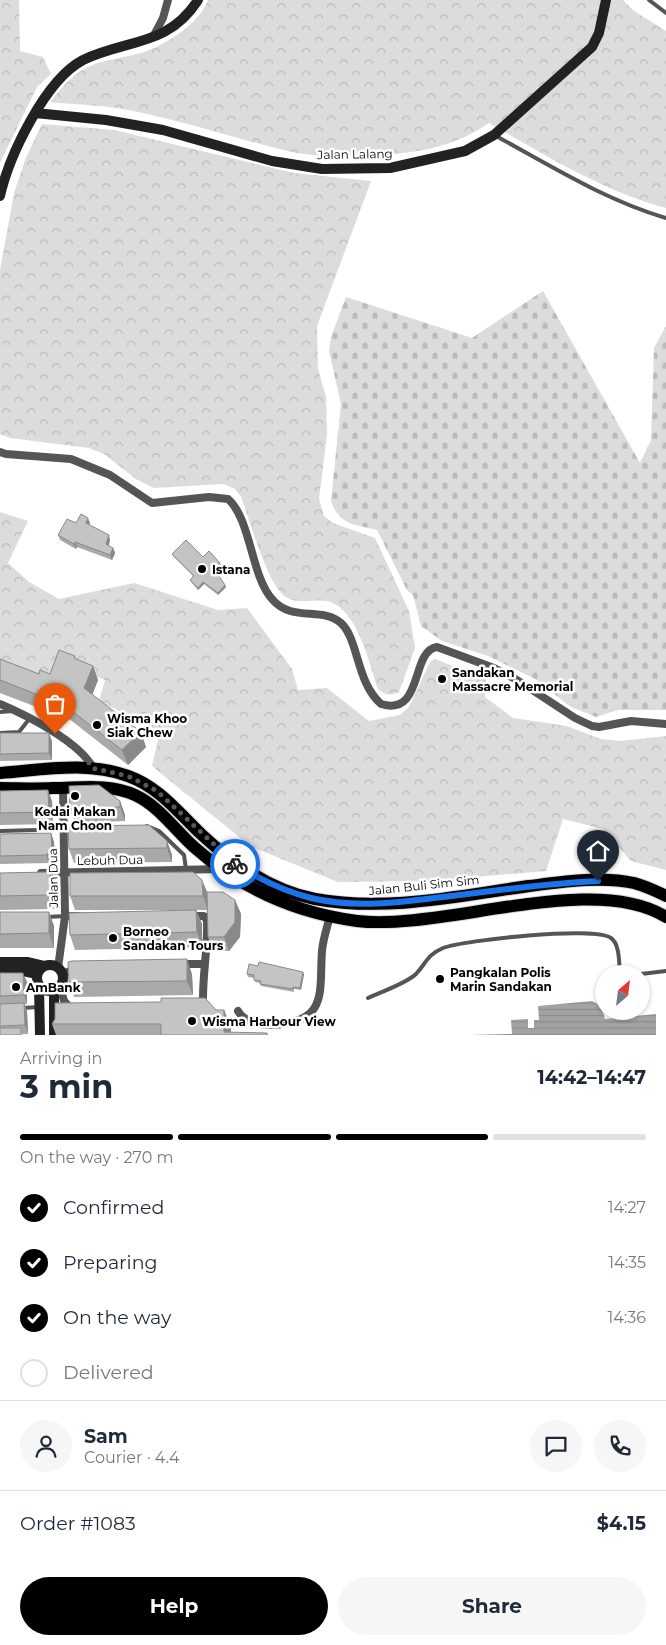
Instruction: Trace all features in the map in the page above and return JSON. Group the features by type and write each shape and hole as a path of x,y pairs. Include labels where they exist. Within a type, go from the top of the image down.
{"main road":[{"path":"63,788 66,778 73,768"},
{"name":"Jalan Buli Sim Sim","path":"0,773 92,768 128,776 146,784 162,796 233,863 270,884 312,898 356,904 384,904 540,885 618,881 636,884 666,896"},
{"path":"0,788 110,787 136,795 160,813 194,847 221,869 259,892 292,906 330,916 390,922 588,900 635,904 666,917"}],"street":[{"path":"153,38 163,18 168,0"},
{"path":"0,196 7,173 35,113 57,81 72,66 92,56 153,38 180,21 198,0"},
{"name":"Jalan Lalang","path":"35,113 106,120 163,130 272,161 322,169 370,169 415,164 465,151 494,135 592,47 600,33 606,0"},
{"path":"0,452 71,459 110,475 152,503 208,497 219,497 231,502 247,535 263,586 272,600 289,613 331,617 342,624 350,638 360,670 371,694 381,704 396,705 407,698 428,651 437,647 494,668 517,680 575,718 592,726 599,727 631,721 666,724"},
{"path":"0,704 44,725 85,756 92,768"},
{"name":"Jalan Dua","path":"60,971 65,916 63,788"},
{"name":"Lebuh Dua","path":"28,873 221,869"},
{"path":"65,916 85,916"},
{"path":"184,916 206,918 208,950 203,964 202,1001 199,1004 188,1005"},
{"path":"238,1011 246,1019 264,1025 292,1021 313,1010 320,999 322,949 330,916"},
{"path":"0,962 28,962 41,970"},
{"path":"175,964 203,964"},
{"path":"0,970 60,971 88,966"},
{"path":"40,1035 41,1007 39,986 41,970"},
{"path":"54,1035 60,971"},
{"path":"39,986 46,991 57,988"},
{"path":"57,988 68,1008 74,1011 84,1010"}],"lane":[{"path":"649,0 666,13"},
{"path":"494,135 603,194 640,210 666,218"},
{"path":"0,712 17,711"},
{"path":"0,733 19,732 30,718"},
{"path":"138,827 151,827 159,831 184,855 186,870"},
{"path":"0,831 82,829"},
{"path":"37,917 65,916"},
{"path":"368,998 416,974 429,956 444,948 518,937 591,932 607,936 613,939 616,946 619,965"},
{"path":"650,973 666,971"},
{"path":"16,1008 41,1007"}],"green space":[{"path":"0,0 19,0 20,51 43,57 51,74 37,87 0,163"},
{"path":"208,0 623,0 634,11 666,31 666,208 643,201 597,182 489,123 457,140 423,150 406,153 322,156 291,152 173,120 123,109 50,102 70,79 80,71 100,63 144,52 182,32 198,17"},
{"path":"42,124 114,130 294,173 371,181 317,326 318,369 326,397 327,434 319,499 324,516 333,523 375,538 409,611 415,648 399,692 388,694 378,689 366,651 354,624 337,605 326,601 295,601 286,597 279,590 272,580 241,497 235,489 224,484 154,488 136,479 104,454 89,448 10,438 0,434 0,270 14,193 25,160"},
{"path":"543,291 640,463 651,440 654,348 666,326 666,710 618,710 596,717 571,707 535,679 488,656 442,641 421,626 413,595 407,590 377,530 343,520 331,501 341,404 329,351 331,337 346,297 472,338"},
{"path":"0,512 28,521 8,563 29,582 59,599 134,583 218,610 247,608 292,669 298,690 327,688 369,721 400,715 409,707 430,662 435,659 486,679 485,697 513,718 567,726 601,739 620,741 666,736 666,870 631,861 603,829 563,819 546,871 427,881 338,882 250,846 152,766 160,731 99,701 105,680 64,664 46,685 0,672"}],"shaded area":[{"path":"592,1001 595,1003 595,1020 650,1020 650,1015 656,1014 656,1035 469,1035 512,1034 511,1020 528,1019 528,1028 534,1028 534,1020 539,1020 538,1006"}],"building":[{"path":"81,514 88,518 86,523 109,535 106,544 113,548 110,555 75,542 74,544 58,535 67,519 76,523"},
{"name":"Istana","path":"186,540 203,557 209,551 220,563 214,569 225,585 218,593 203,582 198,588 190,580 194,576 172,554"},
{"path":"59,650 93,666 84,688 141,732 122,750 49,693 46,698 0,680 0,659 39,674 40,670 50,674"},
{"path":"0,733 49,733 49,753 0,754"},
{"path":"99,785 120,801 120,807 70,809 69,786"},
{"path":"48,790 49,812 0,813 0,791"},
{"path":"149,825 167,841 167,848 69,849 68,826"},
{"path":"51,833 52,849 46,855 0,856 0,834"},
{"path":"50,872 50,895 0,896 0,873"},
{"path":"193,872 202,880 203,896 70,896 70,873"},
{"path":"207,892 223,892 235,900 235,922 224,937 208,937"},
{"path":"196,910 197,932 70,935 69,913"},
{"path":"0,912 49,912 49,933 0,934"},
{"path":"187,959 187,981 69,982 68,962 72,961"},
{"path":"259,962 303,972 300,988 293,987 293,989 260,984 261,981 254,980 254,975 247,974 249,964 258,966"},
{"path":"0,973 23,973 24,995 0,996"},
{"path":"161,998 205,998 216,1010 224,1010 224,1032 267,1033 267,1035 161,1035 161,1024 52,1024 55,1019 55,1003 161,1002"},
{"path":"24,1003 25,1025 0,1026 0,1004"},
{"path":"0,1028 21,1028 21,1035 0,1035"}],"way so far":[{"path":"55,734 85,756 92,768 128,776 157,791 235,864"}],"place":[{"name":"Istana","path":"202,569"},
{"name":"Sandakan Massacre Memorial","path":"442,679"},
{"name":"Wisma Khoo Siak Chew","path":"97,725"},
{"name":"Kedai Makan Nam Choon","path":"75,796"},
{"name":"Borneo Sandakan Tours","path":"113,938"},
{"name":"Pangkalan Polis Marin Sandakan","path":"440,979"},
{"name":"AmBank","path":"16,987"},
{"name":"Wisma Harbour View","path":"192,1021"}],"route":[{"path":"235,864 270,884 291,892 312,898 356,904 398,903 540,885 598,881"}]}
